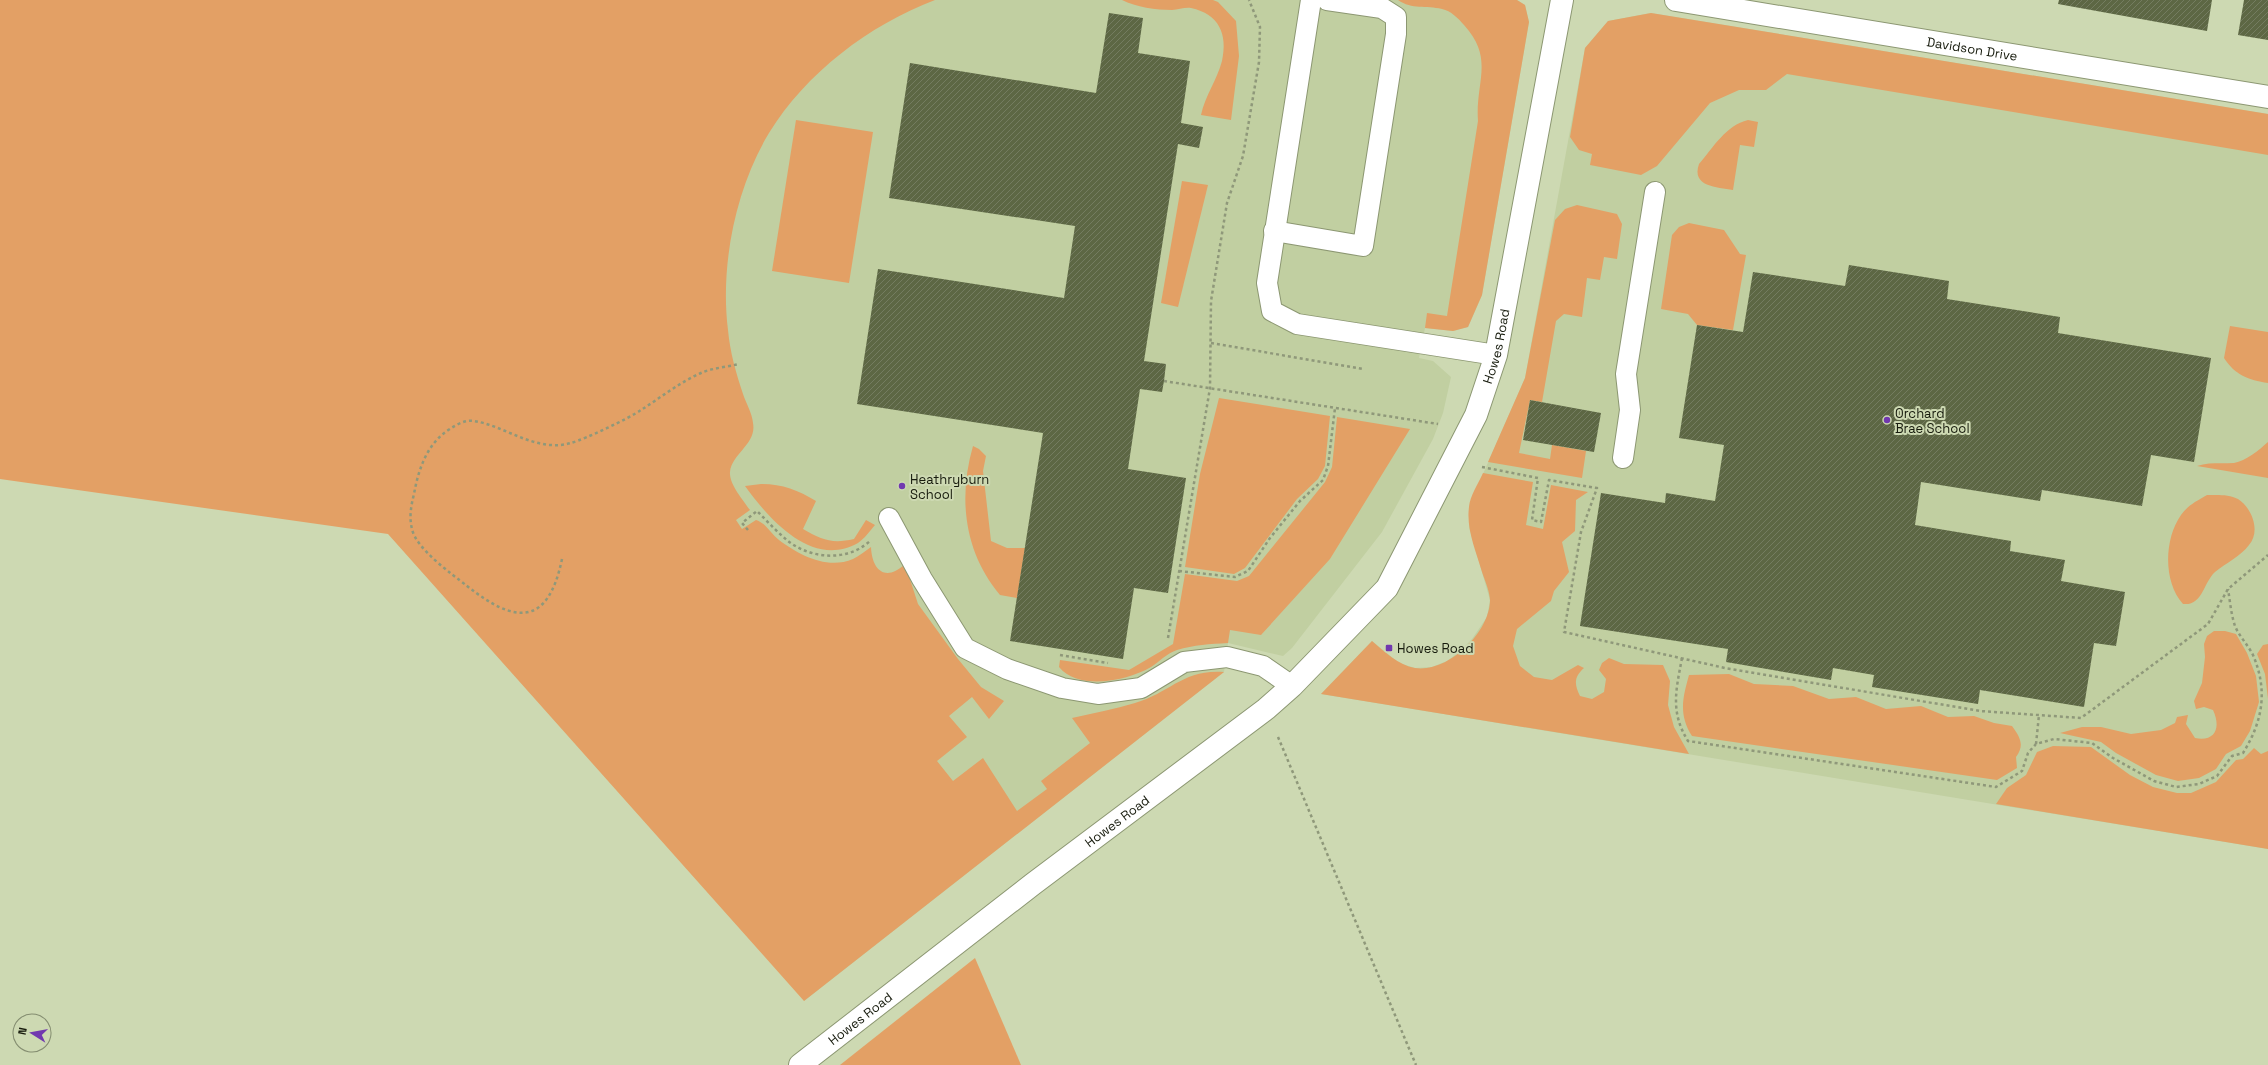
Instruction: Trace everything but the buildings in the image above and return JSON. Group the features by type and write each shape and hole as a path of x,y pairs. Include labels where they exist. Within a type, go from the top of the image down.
{"street":[{"name":"Howes Road","path":"800,1065 1033,884 1266,709 1292,686 1388,588 1469,429 1496,355 1562,0"},
{"name":"Davidson Drive","path":"1676,0 2268,97"}],"lane":[{"path":"1311,0 1267,283 1272,311 1297,324 1496,355"},
{"path":"1274,231 1363,246 1396,34 1396,16 1382,8 1328,0"},
{"path":"1623,458 1630,410 1626,374 1655,192"},
{"path":"889,518 922,579 965,648 1007,669 1062,688 1098,694 1141,688 1184,662 1227,657 1263,666 1292,686"}],"path":[{"path":"1167,641 1210,388 1211,300 1227,203 1244,156 1259,62 1260,27 1249,0"},
{"path":"1211,343 1363,368"},
{"path":"562,559 557,583 546,599 535,610 518,614 505,611 486,601 427,552 412,531 410,513 418,470 438,439 453,426 473,420 530,441 551,445 570,443 638,412 701,373 739,364"},
{"path":"1164,381 1469,429"},
{"path":"1179,571 1235,577 1248,571 1270,538 1300,501 1322,480 1328,466 1335,408"},
{"path":"1452,462 1538,478 1532,520 1541,522 1549,480 1597,488 1581,532 1564,632 1725,668 1972,709 2081,718 2208,624 2228,589 2268,555"},
{"path":"748,530 742,523 757,511 789,542 816,555 845,556 868,543 889,518"},
{"path":"1682,658 1674,700 1679,728 1688,741 1996,787 2022,771 2028,753 2036,744 2054,739 2092,742 2113,758 2154,781 2176,787 2198,784 2217,776 2232,756 2243,754 2255,733 2263,701 2261,676 2253,654 2235,626 2228,589"},
{"path":"1058,655 1112,663"},
{"path":"1266,709 1416,1065"},
{"path":"2036,744 2039,714"}],"shaded area":[{"path":"0,0 935,0 910,10 863,37 820,71 801,90 769,133 757,155 747,179 739,203 733,229 728,255 726,281 726,306 730,346 738,378 753,423 751,437 735,459 730,472 730,477 734,487 750,510 736,520 742,529 756,520 760,521 776,538 787,546 804,556 823,562 843,562 853,559 871,547 874,562 877,568 881,571 886,573 892,572 905,564 918,604 958,659 981,687 1004,701 989,719 972,697 949,716 967,737 937,761 953,781 983,758 1017,811 1047,789 1041,781 1090,743 1072,718 1147,699 1187,678 1198,674 1224,672 804,1001 388,534 0,479"},
{"name":"Heathryburn School","path":"478,0 1517,0 1525,5 1529,22 1482,295 1468,327 1453,331 1425,328 1419,358 1433,361 1451,377 1443,413 1433,439 1382,532 1292,648 1283,656 1228,643 1224,672 804,1001"},
{"path":"1122,0 1213,0 1218,2 1236,21 1239,56 1231,120 1201,115 1205,101 1220,68 1224,51 1222,34 1215,20 1201,11 1191,8 1172,10 1153,9 1133,5"},
{"path":"1398,0 1517,0 1525,5 1529,22 1482,295 1468,327 1453,331 1425,328 1427,313 1447,316 1478,121 1482,71 1481,60 1479,49 1473,37 1457,17 1445,10 1409,5"},
{"name":"Orchard Brae School","path":"1651,13 2268,114 2268,849 1321,694 1372,641 1399,663 1415,668 1432,667 1447,661 1459,652 1472,639 1487,617 1490,600 1469,527 1469,506 1525,378 1585,48 1608,21"},
{"path":"1651,13 2268,114 2268,155 1787,74 1766,90 1739,90 1710,103 1657,166 1641,175 1590,165 1592,154 1579,150 1570,137 1585,48 1608,21"},
{"path":"796,120 873,132 849,283 772,271"},
{"path":"1748,120 1758,122 1754,147 1740,145 1733,190 1713,187 1702,182 1698,172 1699,164 1720,138 1733,127"},
{"path":"1182,181 1208,185 1178,307 1161,303"},
{"path":"1577,205 1617,214 1622,224 1617,259 1604,257 1600,280 1587,278 1582,317 1564,314 1556,321 1542,402 1530,400 1519,453 1550,459 1552,445 1586,451 1582,478 1488,462 1525,378 1555,220 1565,209"},
{"path":"1689,223 1724,230 1740,254 1746,255 1733,330 1697,325 1688,314 1661,309 1672,235 1679,227"},
{"path":"2230,326 2268,332 2268,383 2254,380 2237,373 2224,358"},
{"path":"1219,398 1330,416 1325,466 1318,479 1297,499 1245,568 1234,574 1185,567 1200,474"},
{"path":"1337,417 1410,429 1330,559 1261,635 1230,630 1228,643 1208,644 1177,650 1141,672 1117,679 1091,681 1078,679 1059,667 1060,660 1129,670 1173,644 1185,574 1237,581 1249,576 1325,482 1332,467"},
{"path":"2268,442 2268,478 2197,466 2239,462 2252,455"},
{"path":"973,446 979,449 986,456 983,471 991,541 1007,548 1025,548 1017,598 1000,595 978,561 972,543 967,524 965,505 968,466"},
{"path":"1483,473 1533,482 1526,525 1543,529 1551,485 1588,492 1576,500 1575,531 1562,542 1569,572 1554,591 1551,601 1517,629 1513,646 1520,666 1534,677 1552,680 1578,665 1584,668 1578,674 1576,681 1578,692 1580,696 1592,699 1604,692 1606,679 1599,670 1602,663 1609,658 1624,664 1663,665 1670,681 1668,705 1674,727 1689,754 1321,694 1372,641 1392,658 1403,664 1415,668 1428,668 1453,657 1475,638 1488,613 1490,601 1472,540 1468,515 1474,490"},
{"path":"761,484 790,488 816,501 803,529 827,540 839,541 854,539 866,520 875,525 858,543 841,549 824,550 808,545 793,537 779,525 766,512 745,486"},
{"path":"2207,495 2231,496 2243,503 2251,514 2253,520 2253,539 2246,549 2238,556 2215,572 2199,598 2190,604 2183,604 2176,595 2169,572 2168,560 2171,536 2175,525 2187,508"},
{"path":"2214,631 2225,631 2236,634 2247,653 2256,676 2259,702 2250,731 2241,746 2226,754 2216,769 2199,778 2178,781 2156,775 2116,753 2101,742 2060,733 2082,727 2101,727 2131,734 2161,730 2175,723 2177,717 2188,715 2186,724 2195,738 2208,738 2215,732 2217,722 2213,710 2204,707 2196,709 2194,701 2202,683 2205,657 2204,644 2207,636"},
{"path":"2268,644 2268,699 2265,674 2257,654 2263,645"},
{"path":"1729,674 1754,684 1793,686 1829,699 1856,697 1886,709 1921,706 1948,717 1974,716 1994,723 2012,726 2019,737 2021,745 2019,753 2016,757 2017,768 1997,780 1692,736 1683,713 1685,691 1689,675"},
{"path":"2053,746 2091,747 2130,775 2153,787 2177,793 2191,793 2216,782 2236,760 2243,759 2254,748 2261,754 2268,751 2268,849 1996,804 2007,788 2026,775 2037,752"},
{"path":"975,958 1021,1065 840,1065"}],"place":[{"name":"Orchard Brae School","path":"1887,420"},
{"name":"Heathryburn School","path":"902,486"},
{"name":"Howes Road","path":"1389,648"}]}
